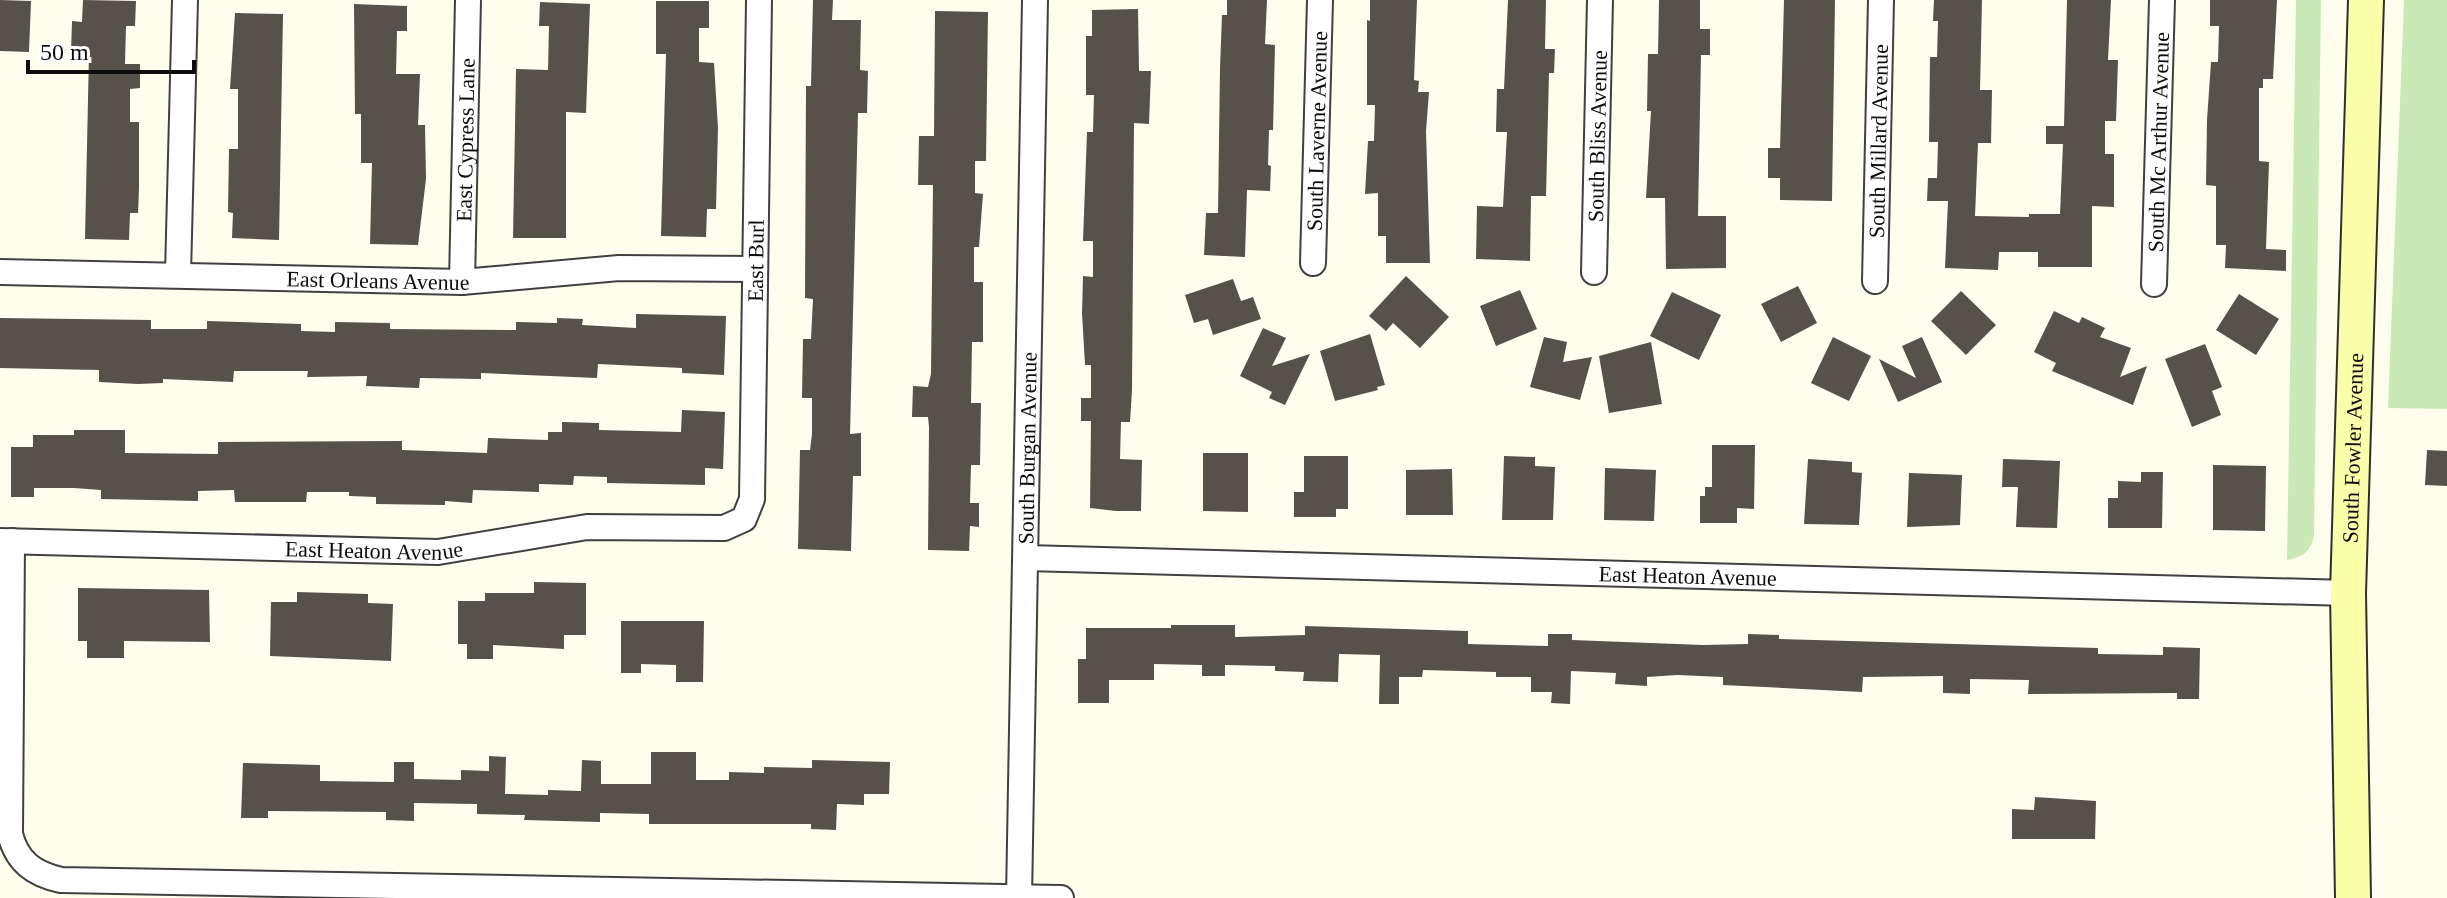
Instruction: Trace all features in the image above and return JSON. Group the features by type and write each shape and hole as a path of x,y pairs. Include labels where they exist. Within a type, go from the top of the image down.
{"main road":[{"name":"South Fowler Avenue","path":"2353,898 2348,593 2366,0"}],"street":[{"path":"178,274 185,0"},
{"name":"East Cypress Lane","path":"462,282 468,0"},
{"name":"East Burl","path":"744,519 752,499 759,0"},
{"name":"South Burgan Avenue","path":"1019,898 1035,0"},
{"name":"South Laverne Avenue","path":"1313,263 1320,0"},
{"name":"South Bliss Avenue","path":"1594,272 1600,0"},
{"name":"South Millard Avenue","path":"1875,281 1881,0"},
{"name":"South Mc Arthur Avenue","path":"2154,284 2162,0"},
{"name":"East Orleans Avenue","path":"0,272 462,282 607,268 755,269"},
{"name":"East Heaton Avenue","path":"6,541 438,552 587,527 724,528 744,519"},
{"path":"6,541 8,820 13,845 20,858 30,868 61,880 1061,898"},
{"name":"East Heaton Avenue","path":"1026,558 2348,593"}],"green space":[{"path":"2296,0 2321,0 2314,536 2305,553 2287,560"},
{"path":"2404,0 2447,0 2447,409 2388,408"}],"building":[{"path":"0,0 31,1 29,52 0,51"},
{"path":"83,0 136,1 135,26 126,26 125,64 140,64 140,88 130,89 130,122 139,122 139,188 138,213 130,213 129,240 85,239 89,53 71,52 72,21 82,22"},
{"path":"813,0 833,0 832,20 861,20 860,70 868,71 867,113 858,113 850,434 861,433 861,476 853,476 851,551 798,549 800,450 810,450 812,434 812,398 802,398 803,339 811,339 813,299 805,298 806,86 811,86"},
{"path":"1227,0 1267,0 1265,44 1275,45 1273,130 1269,130 1270,191 1247,190 1245,257 1204,255 1206,213 1218,213 1222,15 1227,15"},
{"path":"1370,0 1417,0 1414,80 1419,81 1418,92 1429,92 1426,131 1430,263 1386,263 1386,236 1378,236 1378,193 1365,194 1368,141 1374,141 1375,105 1367,105 1367,20 1370,21"},
{"path":"1508,0 1546,0 1545,49 1555,49 1554,73 1549,73 1546,196 1531,196 1530,261 1476,259 1477,206 1503,207 1507,132 1496,132 1497,89 1504,89"},
{"path":"1659,0 1700,0 1700,29 1710,29 1710,55 1701,55 1698,216 1726,216 1726,268 1666,269 1665,198 1646,198 1651,111 1647,111 1648,54 1658,54"},
{"path":"1784,0 1835,0 1832,201 1780,200 1780,178 1768,178 1768,148 1780,148"},
{"path":"1934,0 1982,0 1980,90 1992,90 1991,143 1978,143 1975,216 2029,217 2029,214 2060,214 2063,144 2046,144 2046,126 2064,126 2067,0 2111,0 2108,60 2118,60 2116,121 2105,121 2105,154 2114,154 2114,207 2092,206 2092,267 2038,267 2038,252 1999,252 1998,270 1945,268 1948,201 1927,201 1928,178 1937,178 1938,142 1929,142 1930,57 1937,57 1938,21 1933,21"},
{"path":"2210,0 2277,0 2273,79 2263,79 2263,88 2259,88 2259,161 2269,162 2266,249 2286,250 2286,271 2225,268 2226,245 2216,245 2216,186 2206,185 2211,62 2218,62 2219,26 2210,26"},
{"path":"656,1 709,1 709,28 699,28 699,62 714,63 718,128 716,209 707,209 706,237 661,236 666,54 656,54"},
{"path":"540,2 590,4 586,113 566,112 566,238 513,238 516,69 548,70 549,26 539,26"},
{"path":"354,4 407,6 407,31 397,31 396,74 420,74 418,125 425,125 426,179 418,245 370,244 372,163 361,163 361,114 355,114"},
{"path":"1138,9 1139,71 1151,71 1149,124 1134,123 1132,390 1130,422 1121,422 1120,459 1142,460 1141,511 1116,511 1090,508 1091,421 1081,421 1081,398 1091,398 1091,365 1085,365 1083,276 1093,277 1093,241 1083,241 1087,132 1093,132 1094,95 1086,95 1086,36 1092,36 1092,10"},
{"path":"935,11 988,12 986,161 975,161 975,193 983,194 979,247 974,247 974,282 983,282 983,342 972,342 971,403 981,403 980,465 971,465 970,503 979,503 979,527 970,526 969,551 928,550 928,417 912,417 913,386 928,387 931,374 933,185 918,185 919,136 934,136"},
{"path":"235,13 283,14 279,240 232,238 233,213 228,212 229,149 238,149 238,89 230,89"},
{"path":"1406,276 1449,317 1420,348 1393,323 1386,331 1369,316"},
{"path":"1233,279 1241,301 1253,297 1261,319 1213,335 1208,319 1194,323 1185,295"},
{"path":"1798,286 1817,323 1781,342 1761,304"},
{"path":"1520,290 1537,329 1496,346 1480,306"},
{"path":"1961,291 1996,325 1966,355 1931,321"},
{"path":"1672,292 1721,315 1699,360 1650,336"},
{"path":"2239,294 2279,319 2256,355 2216,330"},
{"path":"2054,311 2079,323 2082,317 2105,328 2100,337 2131,348 2120,377 2147,366 2133,405 2052,371 2056,363 2034,352"},
{"path":"636,314 726,316 724,375 682,373 682,368 598,364 597,378 481,373 481,379 420,378 419,388 366,386 367,376 307,377 308,371 234,371 233,382 163,379 163,383 138,384 99,382 99,370 0,368 0,318 151,320 151,329 207,329 207,321 301,324 301,331 335,332 335,322 390,323 390,329 516,330 516,322 557,323 557,318 583,319 582,325 636,328"},
{"path":"1263,328 1286,338 1272,366 1310,354 1285,405 1269,398 1272,392 1240,376"},
{"path":"1370,334 1385,385 1377,387 1378,390 1335,401 1320,351"},
{"path":"1544,337 1567,342 1563,362 1592,357 1580,400 1530,387"},
{"path":"1833,337 1871,356 1849,401 1811,383"},
{"path":"1922,337 1942,382 1898,402 1879,359 1916,378 1902,346"},
{"path":"1651,342 1662,404 1609,413 1599,356"},
{"path":"2205,344 2222,387 2212,391 2221,415 2192,427 2165,359"},
{"path":"682,410 725,412 723,469 705,468 705,485 607,483 607,477 574,476 573,485 539,484 539,492 473,490 472,503 445,501 445,505 376,504 376,497 349,496 349,492 307,492 306,502 235,502 234,490 198,491 198,501 101,499 101,490 74,488 34,488 34,497 11,497 11,447 33,447 33,435 74,435 74,430 125,430 125,453 218,454 218,442 402,441 402,450 487,453 488,438 548,440 548,432 562,432 562,422 599,423 599,430 681,432"},
{"path":"1712,445 1755,445 1754,509 1737,508 1737,523 1700,523 1700,496 1705,496 1705,487 1712,487"},
{"path":"2427,450 2447,451 2447,486 2425,485"},
{"path":"1203,453 1248,453 1248,512 1203,511"},
{"path":"1304,456 1348,456 1348,509 1336,509 1336,517 1294,517 1294,492 1304,492"},
{"path":"1504,456 1535,457 1535,466 1555,467 1553,520 1502,520"},
{"path":"1808,459 1852,462 1852,472 1862,473 1859,525 1804,524"},
{"path":"2003,459 2060,461 2057,528 2016,527 2018,487 2002,487"},
{"path":"2213,465 2266,466 2265,531 2213,530"},
{"path":"1605,468 1656,470 1654,521 1604,520"},
{"path":"1452,469 1453,515 1406,515 1406,470"},
{"path":"2141,472 2163,472 2162,528 2108,528 2108,498 2118,498 2118,481 2141,482"},
{"path":"1909,473 1962,475 1960,525 1907,527"},
{"path":"534,582 586,583 586,635 564,635 564,649 493,645 493,659 467,659 467,644 458,644 458,601 485,601 485,593 534,593"},
{"path":"78,588 209,590 210,642 124,641 124,658 87,658 87,641 78,641"},
{"path":"297,592 368,594 368,603 393,604 391,661 270,656 271,602 297,602"},
{"path":"621,621 704,621 703,682 676,682 676,665 641,664 641,673 621,673"},
{"path":"1171,625 1235,625 1235,637 1305,635 1305,626 1468,631 1468,644 1548,646 1548,634 1572,634 1572,640 1703,645 1748,644 1748,634 1779,635 1779,639 2098,648 2098,654 2163,655 2163,647 2200,648 2199,699 2177,699 2177,693 2028,694 2029,680 1970,679 1970,694 1943,693 1943,676 1863,677 1862,692 1723,685 1723,677 1677,675 1647,677 1647,686 1615,684 1616,673 1571,671 1570,704 1551,703 1552,692 1531,692 1531,677 1496,677 1496,672 1423,670 1422,677 1399,677 1399,704 1379,704 1380,655 1339,654 1338,682 1303,681 1304,672 1275,671 1275,666 1225,665 1225,676 1202,676 1202,665 1154,664 1154,680 1109,680 1109,703 1078,703 1078,659 1086,659 1086,628 1171,628"},
{"path":"651,752 696,752 696,780 729,780 729,772 764,773 764,767 812,768 812,760 890,762 889,794 864,794 864,805 837,804 836,830 811,829 811,824 649,824 649,814 600,813 600,822 524,820 525,815 477,814 477,804 414,803 414,821 386,820 386,812 268,811 268,818 241,818 243,763 320,765 320,781 394,782 394,762 414,762 414,779 461,780 461,770 489,771 489,756 506,757 505,794 548,795 548,790 581,791 582,760 601,761 601,784 651,784"},
{"path":"2035,797 2096,801 2095,839 2012,839 2012,809 2034,810"}]}
